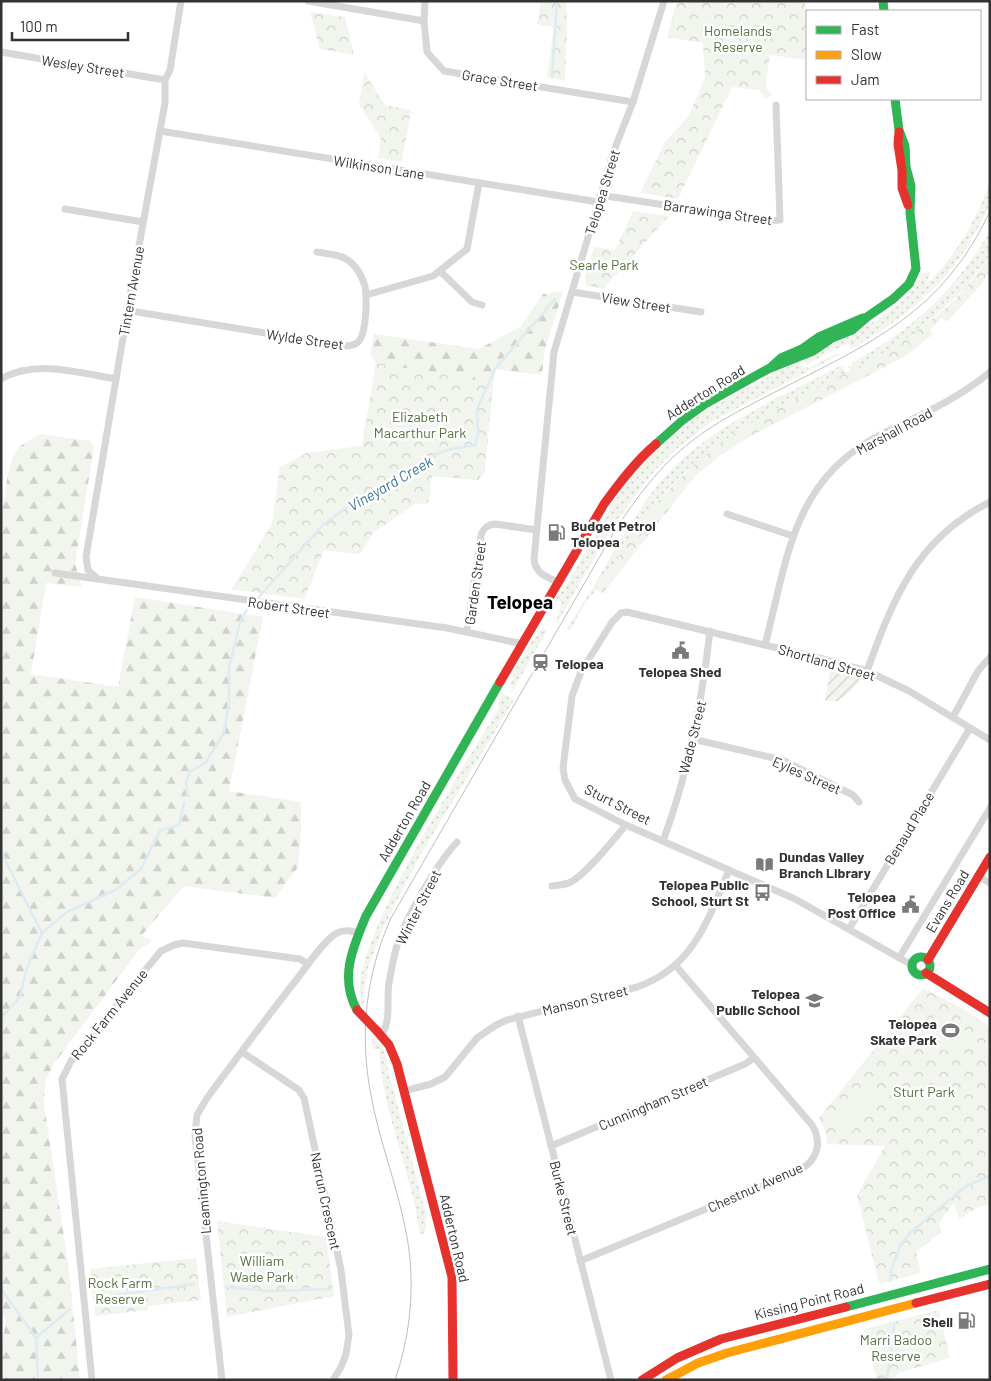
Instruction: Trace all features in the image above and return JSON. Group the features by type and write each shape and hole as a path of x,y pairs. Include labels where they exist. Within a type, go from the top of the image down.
{"main road":[{"name":"Adderton Road","path":"453,1380 452,1277 404,1091 393,1054 379,1033 357,1010 349,994 348,978 360,933 380,888 604,504 622,479 666,433 691,414 768,369 816,349 832,338 852,330 867,316 898,295 910,284 916,269 916,259 910,212 902,188 902,170 898,144 899,130 895,100"},
{"name":"Evans Road","path":"928,960 990,857"},
{"path":"918,957 923,957 928,960 930,967 922,975 916,974 912,965 918,957"},
{"path":"926,973 990,1013"},
{"name":"Kissing Point Road","path":"642,1380 677,1358 721,1339 990,1268"},
{"path":"666,1380 698,1363 727,1353 990,1284"}],"street":[{"name":"Tintern Avenue","path":"97,578 88,570 86,557 125,326 131,311 130,295 160,131 165,97 165,80 171,66 181,1"},
{"path":"308,1 332,3 424,21"},
{"name":"Grace Street","path":"425,1 426,52 444,71 633,102"},
{"name":"Telopea Street","path":"558,582 542,574 536,568 534,559 552,365 556,342 613,153 633,102 664,1"},
{"name":"Wesley Street","path":"1,52 165,80"},
{"name":"Barrawinga Street","path":"599,199 768,222 780,220 776,105"},
{"name":"Wilkinson Lane","path":"160,131 479,183 599,199"},
{"path":"366,295 433,276 467,249 479,183"},
{"path":"65,209 143,222"},
{"name":"Wylde Street","path":"131,311 346,346 357,343 363,332 366,295 364,283 360,274 350,262 337,255 318,252"},
{"path":"440,271 472,302 482,305"},
{"name":"View Street","path":"572,292 701,312"},
{"path":"1,379 24,371 44,368 62,369 116,379"},
{"name":"Marshall Road","path":"766,645 792,536 815,491 838,464 848,456 877,437 939,407 989,374"},
{"path":"867,671 887,616 912,570 932,545 952,527 990,502"},
{"path":"727,514 792,536"},
{"name":"Garden Street","path":"468,632 481,536 484,529 495,524 537,530"},
{"name":"Robert Street","path":"55,573 468,632 523,644"},
{"name":"Sturt Street","path":"710,631 635,613 621,613 612,622 580,675 570,707 563,761 565,780 570,792 579,802 626,825 795,899 912,965"},
{"name":"Shortland Street","path":"710,631 867,671 909,691 990,740"},
{"name":"Wade Street","path":"663,841 693,739 703,690 710,631"},
{"path":"953,717 978,671 990,657"},
{"name":"Benaud Place","path":"849,929 970,728"},
{"name":"Eyles Street","path":"693,739 782,760 852,795 859,802"},
{"path":"899,958 990,808"},
{"path":"552,886 573,881 626,825"},
{"name":"Winter Street","path":"379,1033 386,1029 389,984 397,947 408,920 443,858 457,842"},
{"name":"Manson Street","path":"404,1091 445,1078 477,1038 496,1025 518,1016 637,987 659,978 676,966 701,933 729,870"},
{"path":"978,876 990,883"},
{"name":"Leamington Road","path":"222,1380 195,1135 197,1114 308,964 336,933 345,930 360,933"},
{"name":"Rock Farm Avenue","path":"92,1380 62,1079 71,1061 161,951 174,945 183,943 300,959 308,964"},
{"name":"Chestnut Avenue","path":"580,1261 798,1170 813,1160 818,1148 817,1136 812,1126 676,966"},
{"name":"Burke Street","path":"518,1016 611,1380"},
{"name":"Narrun Crescent","path":"242,1052 298,1090 304,1098 341,1270 349,1335 344,1361 333,1380"},
{"name":"Cunningham Street","path":"551,1146 746,1064 754,1058"}],"green space":[{"path":"541,1 566,1 565,81 547,77 554,27 537,24"},
{"name":"Homelands Reserve","path":"677,1 805,1 806,60 770,55 765,87 772,95 766,99 759,90 732,87 678,199 640,193 665,142 688,117 705,78 703,43 667,37"},
{"path":"310,12 345,17 354,55 320,49"},
{"path":"364,72 385,105 411,110 402,162 378,158 381,139 359,104"},
{"path":"990,183 989,205 985,215 967,247 940,282 907,312 851,349 848,343 807,364 805,363 803,359 853,334 887,313 914,288 922,274 931,272 925,285 945,264 963,238"},
{"name":"Searle Park","path":"633,211 669,216 603,289 586,285 585,278 594,247 615,250"},
{"path":"990,231 990,255 965,288 919,331 850,371 848,367 853,362 895,336 931,307 962,272"},
{"path":"990,255 990,272 947,322 942,318 930,330 933,334 906,356 751,436 723,454 696,475 603,593 595,590 650,512 670,488 705,456 752,422 864,364 899,343 933,319 964,290"},
{"name":"Elizabeth Macarthur Park","path":"563,291 544,353 542,375 495,369 484,475 481,475 479,480 432,476 428,504 416,503 373,533 360,554 324,550 304,599 232,589 272,524 280,467 307,453 362,446 376,363 370,355 374,334 479,349 520,327 543,294"},
{"path":"838,353 839,355 711,422 673,452 650,476 614,524 556,622 562,602 558,600 548,611 567,585 616,498 650,456 696,417 728,398 798,361 803,367 809,368"},
{"name":"Elizabeth Macarthur Park","path":"376,363 493,383 484,475 481,475 479,480 432,476 428,504 416,503 373,533 360,554 324,550 304,599 232,589 272,524 280,467 307,453 362,446"},
{"path":"842,365 846,373 774,410 686,471 668,489 632,536 608,575 586,602 570,630 567,629 635,516 679,462 696,447 736,421"},
{"path":"41,434 90,441 94,447 75,564 82,587 46,583 31,674 118,687 135,597 263,617 229,791 301,802 301,830 298,867 275,898 184,886 141,936 153,940 139,950 53,1065 45,1081 44,1103 69,1271 80,1380 1,1380 1,1348 6,1321 1,1314 1,518 8,473 14,456 23,444"},
{"path":"542,628 547,631 512,692 510,691 513,686 510,684 513,678 511,677 535,636 537,636"},
{"path":"830,670 861,679 851,691 838,701 825,701"},
{"path":"502,693 514,700 421,854 383,928 366,973 368,973 363,990 364,1006 360,984 369,949 387,906 410,859 437,811 499,708 498,704"},
{"name":"Sturt Park","path":"923,988 965,1010 990,1027 990,1204 977,1208 959,1219 954,1202 939,1223 941,1232 916,1252 921,1273 879,1284 857,1195 885,1146 827,1144 825,1130 819,1118"},
{"name":"Telopea Skate Park","path":"939,1011 946,1014 946,1025 949,1028 970,1031 971,1041 948,1051 920,1046 919,1039 932,1032 935,1028 933,1016"},
{"path":"372,1036 379,1042 385,1053 426,1214 426,1228 423,1234 420,1235 411,1188 391,1119 381,1073 379,1049 373,1049"},
{"path":"865,1085 880,1097 853,1131 837,1119"},
{"name":"William Wade Park","path":"217,1221 326,1237 334,1296 227,1317"},
{"name":"Rock Farm Reserve","path":"196,1258 201,1300 148,1306 148,1310 95,1316 90,1269"},
{"name":"Marri Badoo Reserve","path":"939,1310 950,1358 898,1373 893,1380 877,1380 864,1329"}],"waterway":[{"path":"552,77 557,1"},
{"name":"Vineyard Creek","path":"258,598 323,525 366,493 388,487 426,458 451,449 475,445 478,434 477,409 495,369 555,299"},
{"name":"Vineyard Creek","path":"187,795 186,782 190,772 205,763 224,733 229,701 229,668 240,622 248,608"},
{"name":"Vineyard Creek","path":"1,1018 20,997 27,968 42,933 67,912 117,889 141,869 160,831 179,825 184,803"},
{"path":"1,852 42,933"},
{"path":"890,1281 891,1270 900,1246 909,1234 966,1186 990,1176"},
{"path":"96,1298 194,1284"},
{"path":"226,1287 268,1291 330,1289"},
{"name":"Vineyard Creek","path":"1,1289 36,1338 38,1380"},
{"path":"36,1338 70,1309"},
{"path":"887,1380 894,1324"}],"tram line":[{"path":"395,1380 409,1323 411,1304 410,1265 401,1210 374,1112 367,1072 365,1027 367,1005 376,961 382,939 391,918 614,532 659,471 693,440 712,427 842,358 900,322 950,276 971,246 990,211"}],"traffic: fast":[{"path":"883,1 884,10"},
{"path":"656,444 684,419 705,404 768,369 813,351 832,338 852,330 893,299 909,284 916,269 910,212 911,186 906,167 905,146 899,130 895,100"},
{"path":"772,366 781,358 802,349 819,337 863,318"},
{"path":"357,1010 349,986 350,963 366,916 500,682"},
{"path":"921,957 927,960 930,966 927,972 921,975 915,972 912,966 915,960 921,957"},
{"path":"846,1307 990,1269"}],"traffic: slow":[{"path":"666,1380 698,1363 727,1353 916,1303"}],"traffic: jam":[{"path":"899,132 898,144 902,170 902,188 908,205"},
{"path":"500,682 604,504 629,472 656,444"},
{"path":"928,960 990,857"},
{"path":"926,973 990,1013"},
{"path":"357,1010 377,1031"},
{"path":"377,1031 389,1045 397,1064 452,1277 453,1380"},
{"path":"916,1303 990,1284"},
{"path":"642,1380 677,1358 721,1339 846,1307"}],"place":[{"name":"Budget Petrol Telopea","path":"557,533"},
{"name":"Telopea Shed","path":"680,651"},
{"name":"Telopea","path":"541,663"},
{"name":"Dundas Valley Branch Library","path":"765,864"},
{"name":"Telopea Public School, Sturt St","path":"763,892"},
{"name":"Telopea Post Office","path":"910,904"},
{"name":"Telopea Public School","path":"814,1001"},
{"name":"Telopea Skate Park","path":"951,1031"},
{"name":"Shell","path":"967,1321"}],"district":[{"name":"Telopea","path":"520,601"}]}
